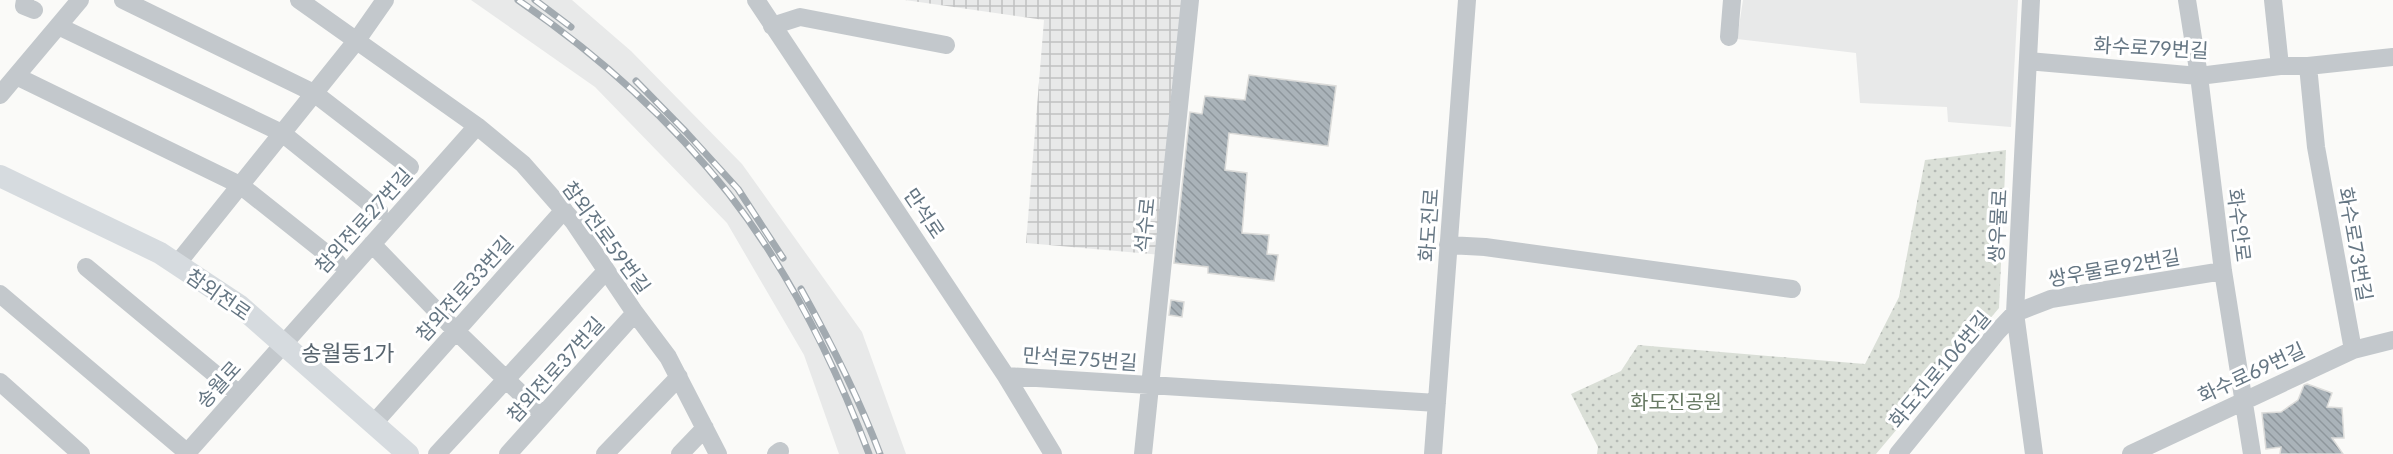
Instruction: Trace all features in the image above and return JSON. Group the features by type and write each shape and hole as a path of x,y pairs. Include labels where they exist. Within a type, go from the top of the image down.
{"main road":[{"name":"참외전로","path":"0,176 160,253 240,306 408,454"}],"street":[{"path":"123,0 314,93 410,167"},
{"name":"참외전로59번길","path":"299,0 477,126 523,164 564,210 668,357 718,454"},
{"path":"177,264 357,40 385,0"},
{"name":"만석로","path":"756,0 1006,376 1053,454"},
{"name":"석수로","path":"1143,454 1190,0"},
{"name":"화도진로","path":"1433,454 1467,0"},
{"path":"1729,37 1732,0"},
{"name":"쌍우물로","path":"2031,0 2015,313 2034,454"},
{"name":"화수안로","path":"2187,0 2199,76 2223,271 2252,454"},
{"path":"2273,0 2280,66"},
{"path":"0,95 77,1"},
{"path":"772,26 800,17 946,45"},
{"path":"58,26 282,133 379,211"},
{"name":"화수로79번길","path":"2028,61 2199,76 2280,66 2308,66 2393,57"},
{"name":"화수로73번길","path":"2308,66 2316,147 2353,350"},
{"path":"16,76 240,184 338,262"},
{"name":"참외전로27번길","path":"284,344 477,126"},
{"name":"참외전로33번길","path":"374,423 564,210"},
{"path":"372,244 456,331 543,415"},
{"path":"1448,245 1485,247 1792,289"},
{"path":"86,267 239,393"},
{"path":"437,454 606,271"},
{"name":"쌍우물로92번길","path":"2015,313 2051,299 2223,271"},
{"path":"0,294 187,454"},
{"name":"참외전로37번길","path":"508,454 635,313"},
{"name":"화도진로106번길","path":"1898,454 2015,313"},
{"name":"화수로69번길","path":"2131,454 2353,350 2393,340"},
{"name":"송월로","path":"187,454 284,344"},
{"name":"만석로75번길","path":"1006,376 1437,403"},
{"path":"605,454 679,377"},
{"path":"0,382 81,454"},
{"path":"680,454 705,428"}],"shaded area":[{"path":"471,0 572,0 631,51 742,164 862,332 906,454 839,454 804,355 727,223 595,87"},
{"path":"905,0 1183,0 1162,255 1026,243 1044,20"},
{"path":"1743,0 2018,0 2011,127 1948,122 1947,107 1860,103 1856,53 1737,39"}],"green space":[{"name":"화도진공원","path":"2006,150 1999,308 1876,454 1597,454 1598,447 1571,394 1621,371 1638,345 1865,364 1899,297 1925,160"}],"building":[{"path":"1249,75 1336,86 1328,146 1229,133 1225,170 1247,173 1242,233 1269,235 1267,254 1278,255 1274,281 1208,273 1208,267 1174,263 1190,112 1202,114 1205,96 1245,100"},
{"path":"1171,300 1184,302 1182,317 1169,315"},
{"path":"2304,385 2332,393 2327,407 2342,408 2344,438 2332,438 2343,454 2280,454 2281,447 2266,449 2262,413 2281,412 2298,400"}],"railway":[{"path":"518,0 604,65 631,89 682,140 729,194 771,254 808,319 841,386 869,454"},
{"path":"535,0 571,27"},
{"path":"636,81 738,189 783,258"},
{"path":"801,289 844,370 880,454"}],"district":[{"name":"송월동1가","path":"348,352"}]}
